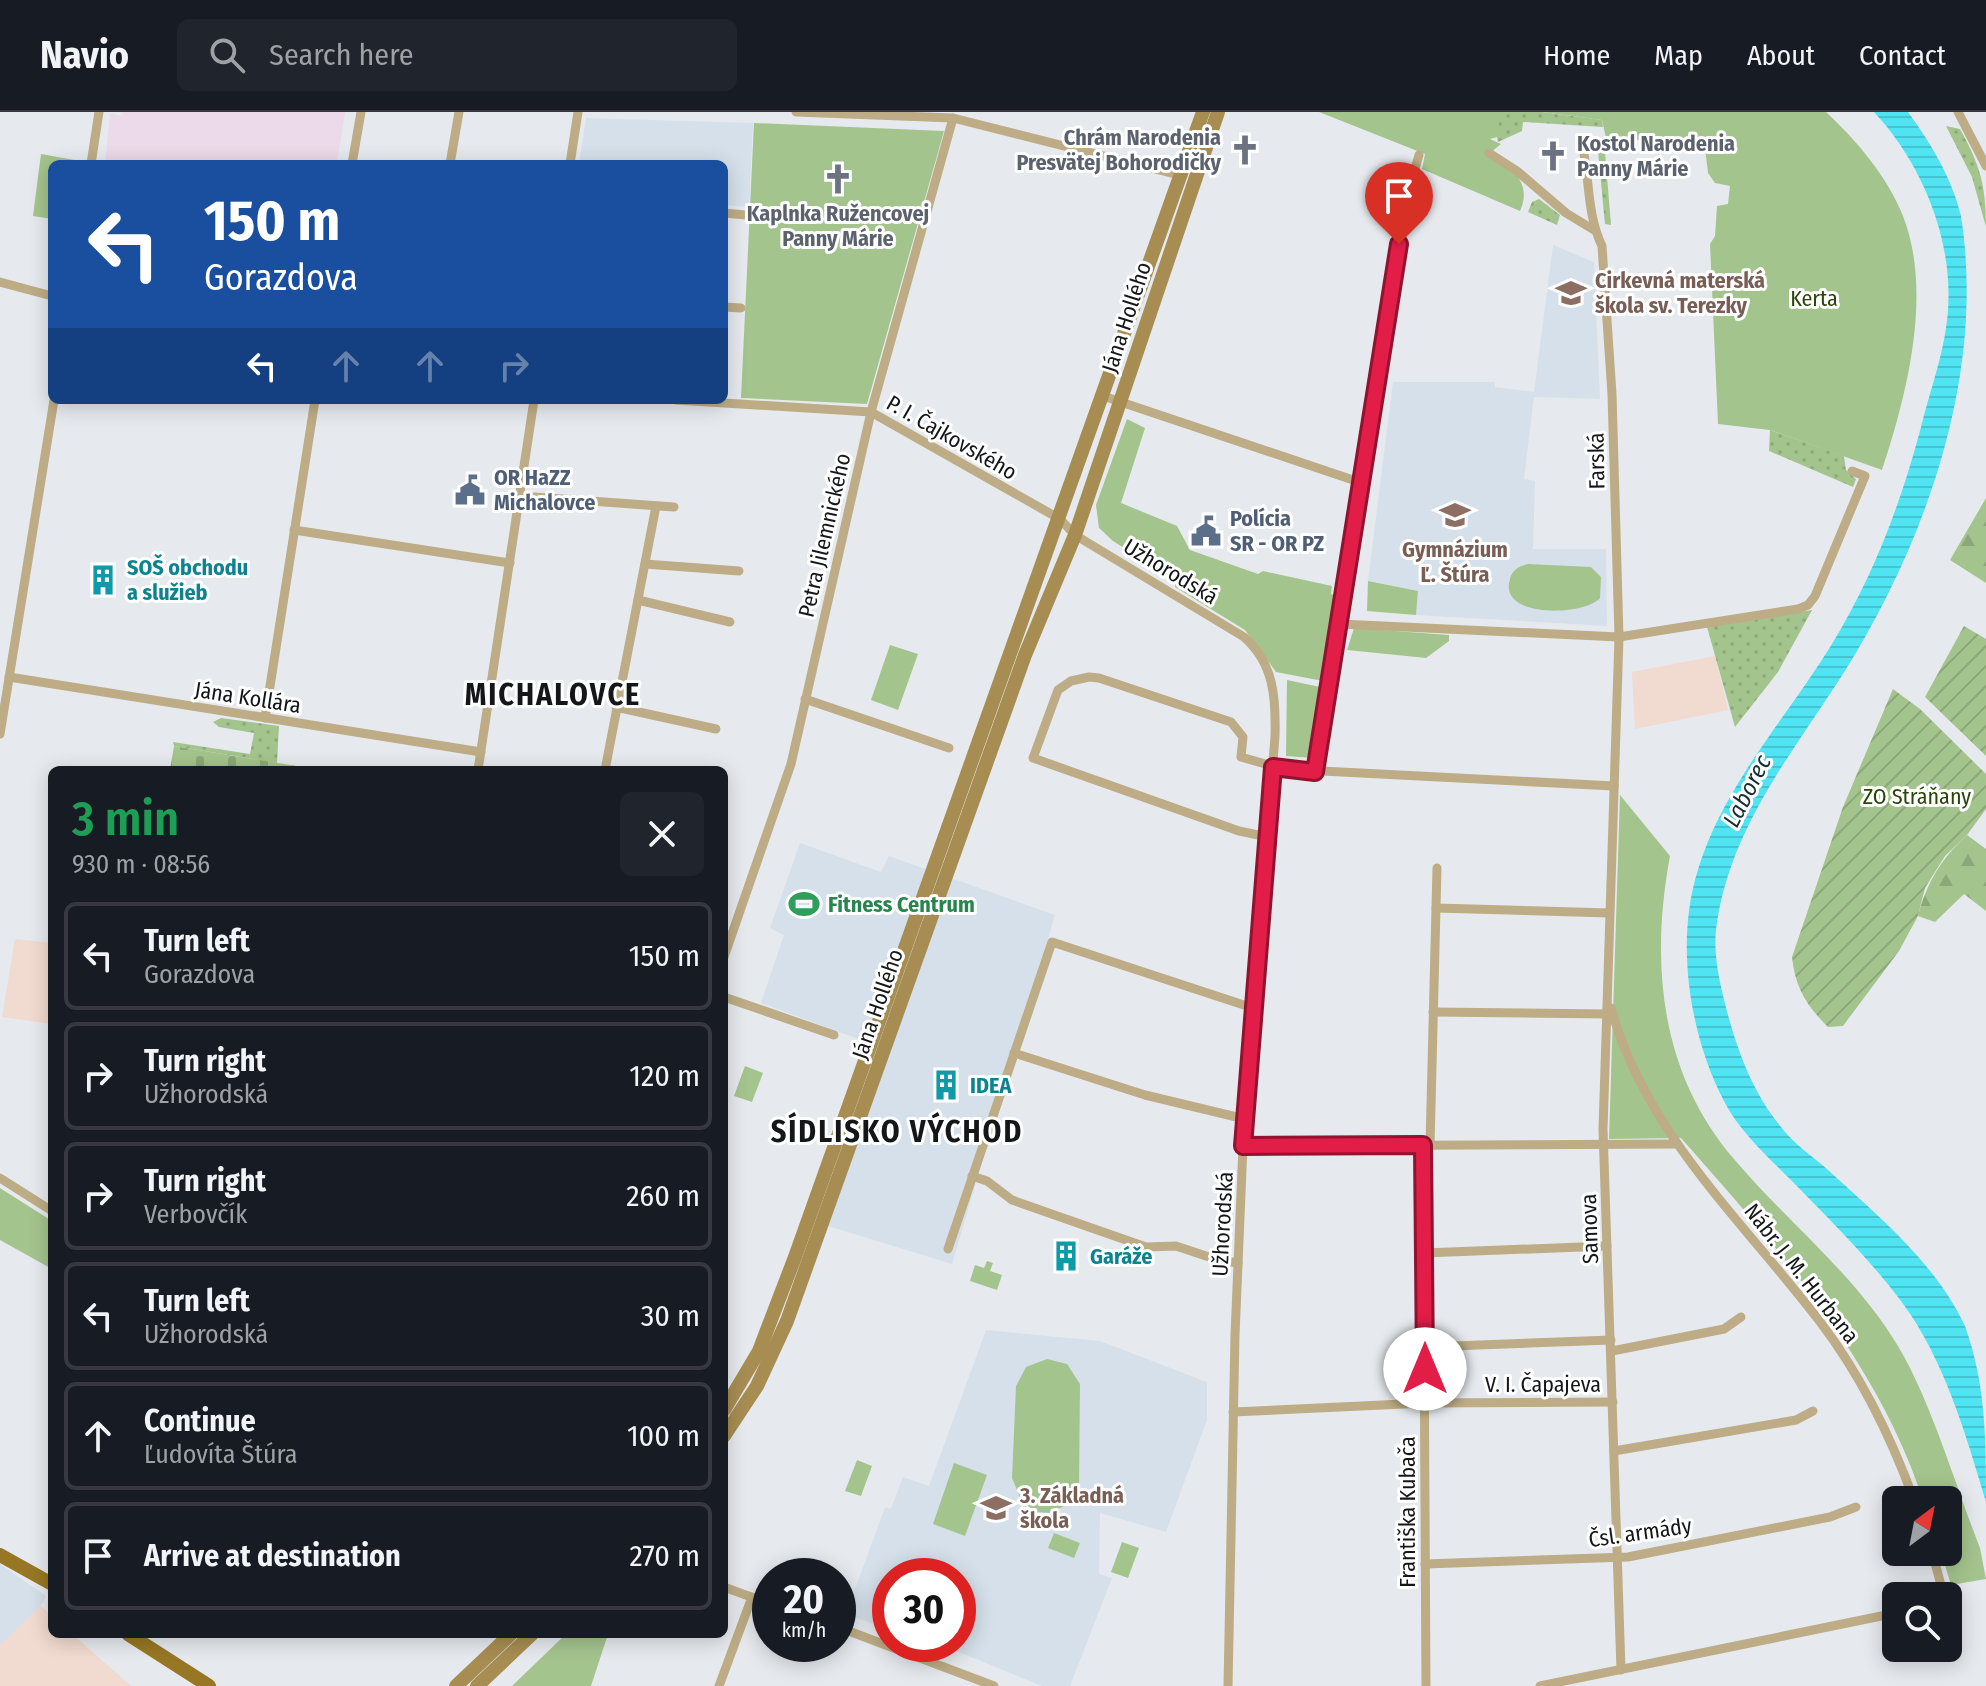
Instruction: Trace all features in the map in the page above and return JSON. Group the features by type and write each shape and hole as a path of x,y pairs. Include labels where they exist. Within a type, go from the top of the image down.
{"main road":[{"path":"0,1545 48,1581"},
{"path":"0,1555 32,1571"},
{"path":"134,1638 209,1686"}],"street":[{"path":"92,160 99,112"},
{"path":"353,160 361,112"},
{"path":"451,160 459,112"},
{"path":"571,160 578,112"},
{"path":"796,112 953,118 1187,177"},
{"name":"Jána Hollého","path":"1018,652 1075,535 1121,403 1140,346 1203,112"},
{"name":"Jána Hollého","path":"728,1427 741,1398 771,1357 807,1243 1018,652 1122,339 1187,177 1218,112"},
{"path":"1958,112 1986,166"},
{"name":"Petra Jilemnického","path":"728,945 791,764 871,412 953,118"},
{"name":"Farská","path":"1581,139 1588,164 1594,230 1602,246 1612,394 1619,637 1614,786"},
{"path":"1489,153 1517,171 1566,213 1594,230"},
{"path":"1315,772 1406,200 1419,155"},
{"path":"728,213 746,215"},
{"path":"0,282 48,295"},
{"path":"728,307 741,308"},
{"path":"1122,339 1140,346"},
{"path":"1103,396 1362,483"},
{"name":"P. I. Čajkovského","path":"728,403 871,412 1060,519"},
{"path":"0,734 53,404"},
{"path":"265,718 314,404"},
{"path":"479,766 533,404"},
{"path":"1340,624 1619,637 1808,605 1865,476 1852,471"},
{"path":"520,496 674,507"},
{"path":"606,766 656,506"},
{"path":"1060,519 1075,535"},
{"path":"294,530 510,563"},
{"name":"Užhorodská","path":"1075,535 1255,646 1271,675 1275,717 1273,767 1243,1146 1238,1263 1228,1686"},
{"path":"645,564 739,571"},
{"path":"638,600 730,622"},
{"name":"Jána Kollára","path":"9,677 481,752"},
{"path":"1268,837 1239,831 1033,758 1058,690 1080,678 1099,678 1231,722 1243,737 1241,757 1273,767 1315,772 1614,786"},
{"path":"805,699 949,748"},
{"path":"616,707 716,729"},
{"name":"Samova","path":"1614,786 1603,1145 1621,1670"},
{"name":"Františka Kubača","path":"1426,1686 1424,1253 1437,868"},
{"path":"1436,908 1609,913"},
{"path":"948,1249 1052,942 1253,1008"},
{"name":"Nábr. J. M. Hurbana","path":"1608,997 1625,1055 1677,1144 1842,1353 1883,1425 1908,1486"},
{"path":"728,998 834,1035"},
{"path":"1433,1012 1607,1014"},
{"path":"1014,1053 1145,1095 1245,1119"},
{"path":"1243,1146 1677,1144"},
{"path":"972,1176 987,1181 1012,1200 1146,1247 1166,1244 1238,1263"},
{"path":"0,1178 48,1208"},
{"path":"1424,1253 1607,1246"},
{"path":"1425,1347 1611,1345 1724,1329 1741,1317"},
{"name":"Jána Hollého","path":"728,1407 741,1398"},
{"name":"V. I. Čapajeva","path":"1233,1412 1425,1403 1613,1402"},
{"path":"1614,1451 1796,1420 1813,1411"},
{"name":"Čsl. armády","path":"1425,1564 1616,1557 1830,1517 1856,1507"},
{"path":"719,1686 752,1597 728,1588"},
{"path":"1540,1686 1882,1616"},
{"path":"856,1634 994,1686"},
{"path":"479,1678 508,1638"},
{"path":"456,1686 479,1678 527,1638"}],"shaded area":[{"path":"123,112 345,112 338,160 105,160 110,113 122,116"},
{"path":"586,118 753,123 749,207 728,205 728,160 580,160"},
{"name":"Gymnázium Ľ. Štúra","path":"1553,245 1594,262 1600,399 1534,397 1524,479 1535,481 1533,549 1606,549 1607,626 1416,615 1418,591 1368,581 1393,382 1495,382 1495,387 1534,392"},
{"path":"1715,656 1728,710 1635,729 1632,672"},
{"path":"800,843 881,872 889,856 1055,915 952,1264 828,1226 891,1051 761,1003 784,935 770,928"},
{"path":"15,939 48,943 48,1023 2,1017"},
{"name":"3. Základná škola","path":"986,1330 1100,1341 1207,1382 1207,1420 1166,1532 1100,1513 1099,1574 1112,1578 1070,1686 1042,1686 976,1659 976,1558 872,1558 872,1623 856,1618 856,1587 885,1507 891,1509 903,1477 929,1486"},
{"path":"0,1564 46,1596 41,1606 0,1645"},
{"path":"41,1606 48,1612 48,1638 77,1638 131,1686 0,1686 0,1645"}],"green space":[{"path":"1319,112 1500,112 1497,137 1490,139 1501,144 1490,153 1512,170 1522,184 1524,192 1520,211 1422,169 1425,154"},
{"path":"1433,112 1542,112 1602,120 1603,127 1523,122 1522,131 1498,142 1497,137 1489,138"},
{"name":"Kerta","path":"1542,112 1826,112 1849,135 1880,173 1896,201 1912,246 1916,277 1916,310 1908,377 1882,470 1770,430 1718,424 1710,244 1715,236 1717,206 1728,204 1730,186 1715,183 1708,173 1705,148 1663,147 1658,141 1606,138 1602,120"},
{"path":"754,123 944,131 867,404 741,398"},
{"path":"1946,126 1960,129 1977,165 1985,199 1986,227 1972,177"},
{"path":"1604,140 1611,225 1605,224 1597,141"},
{"path":"41,154 74,160 48,160 48,218 33,216"},
{"path":"1539,199 1560,215 1557,225 1528,212 1532,202"},
{"path":"1127,419 1145,428 1121,503 1177,526 1190,550 1258,574 1263,571 1332,586 1331,594 1339,596 1323,681 1276,672 1245,630 1175,587 1176,581 1113,541 1099,528 1096,505"},
{"path":"1770,430 1844,456 1846,470 1856,479 1853,487 1769,451"},
{"path":"1986,498 1986,583 1950,560"},
{"path":"1528,564 1591,567 1601,577 1600,598 1591,604 1562,610 1544,610 1516,601 1510,592 1510,579 1519,567"},
{"path":"1368,581 1418,591 1416,615 1367,611"},
{"path":"1812,610 1778,672 1735,727 1707,627"},
{"path":"1964,626 1986,639 1986,756 1925,697"},
{"path":"1354,628 1449,635 1449,641 1426,658 1347,650"},
{"path":"890,645 918,654 898,710 871,700"},
{"path":"1287,680 1325,688 1312,758 1286,756"},
{"name":"ZO Stráňany","path":"1893,689 1920,709 1986,774 1986,809 1967,835 1945,856 1925,888 1918,916 1899,951 1843,1026 1828,1027 1803,995 1792,957 1843,807"},
{"path":"221,718 279,726 277,763 174,746 173,742 250,754 254,733 219,727 213,722"},
{"path":"174,746 296,766 171,766"},
{"path":"1620,795 1670,856 1661,937 1662,977 1676,1054 1690,1091 1709,1126 1734,1159 1841,1272 1881,1320 1910,1368 1957,1486 1918,1486 1880,1400 1821,1307 1753,1220 1681,1138 1609,1139"},
{"path":"1967,835 1986,849 1986,911 1964,894 1935,922 1918,916 1936,872"},
{"path":"745,1066 763,1073 752,1102 734,1096"},
{"path":"0,1188 48,1218 48,1267 0,1240"},
{"path":"987,1261 993,1263 990,1271 1002,1275 997,1290 970,1281 975,1265 984,1268"},
{"path":"1047,1359 1067,1364 1080,1384 1079,1487 1070,1503 1051,1513 1037,1512 1022,1502 1012,1478 1016,1386 1026,1367"},
{"path":"857,1460 872,1466 861,1496 845,1491"},
{"path":"954,1463 987,1475 965,1536 933,1524"},
{"path":"1962,1499 1980,1548 1986,1579 1950,1582 1945,1566 1962,1566"},
{"path":"1054,1533 1080,1543 1074,1558 1048,1548"},
{"path":"1122,1542 1139,1548 1128,1578 1111,1572"},
{"path":"562,1638 607,1638 591,1686 512,1686"}],"water":[{"name":"Laborec","path":"1874,112 1908,112 1939,161 1957,202 1967,276 1965,336 1957,396 1923,513 1900,569 1843,674 1783,764 1748,827 1723,894 1716,930 1716,951 1718,973 1737,1045 1748,1074 1771,1114 1791,1138 1904,1241 1938,1281 1965,1326 1981,1391 1986,1502 1942,1372 1916,1323 1875,1269 1754,1143 1730,1112 1714,1080 1698,1033 1687,959 1689,911 1697,873 1710,838 1726,803 1832,644 1860,593 1904,484 1944,341 1947,270 1934,212 1909,159"}],"place":[{"name":"Chrám Narodenia Presvätej Bohorodičky","path":"1245,150"},
{"name":"Kostol Narodenia Panny Márie","path":"1553,156"},
{"name":"Kaplnka Ružencovej Panny Márie","path":"838,179"},
{"name":"Cirkevná materská škola sv. Terezky","path":"1571,293"},
{"name":"OR HaZZ Michalovce","path":"470,490"},
{"name":"Gymnázium Ľ. Štúra","path":"1455,515"},
{"name":"Polícia SR - OR PZ","path":"1206,531"},
{"name":"SOŠ obchodu a služieb","path":"103,580"},
{"name":"Fitness Centrum","path":"804,904"},
{"name":"IDEA","path":"946,1085"},
{"name":"Garáže","path":"1066,1256"},
{"name":"3. Základná škola","path":"996,1508"}],"district":[{"name":"MICHALOVCE","path":"553,695"},
{"name":"SÍDLISKO VÝCHOD","path":"897,1132"}],"route":[{"path":"1399,244 1315,772 1273,767 1243,1146 1423,1145 1425,1369"}]}
